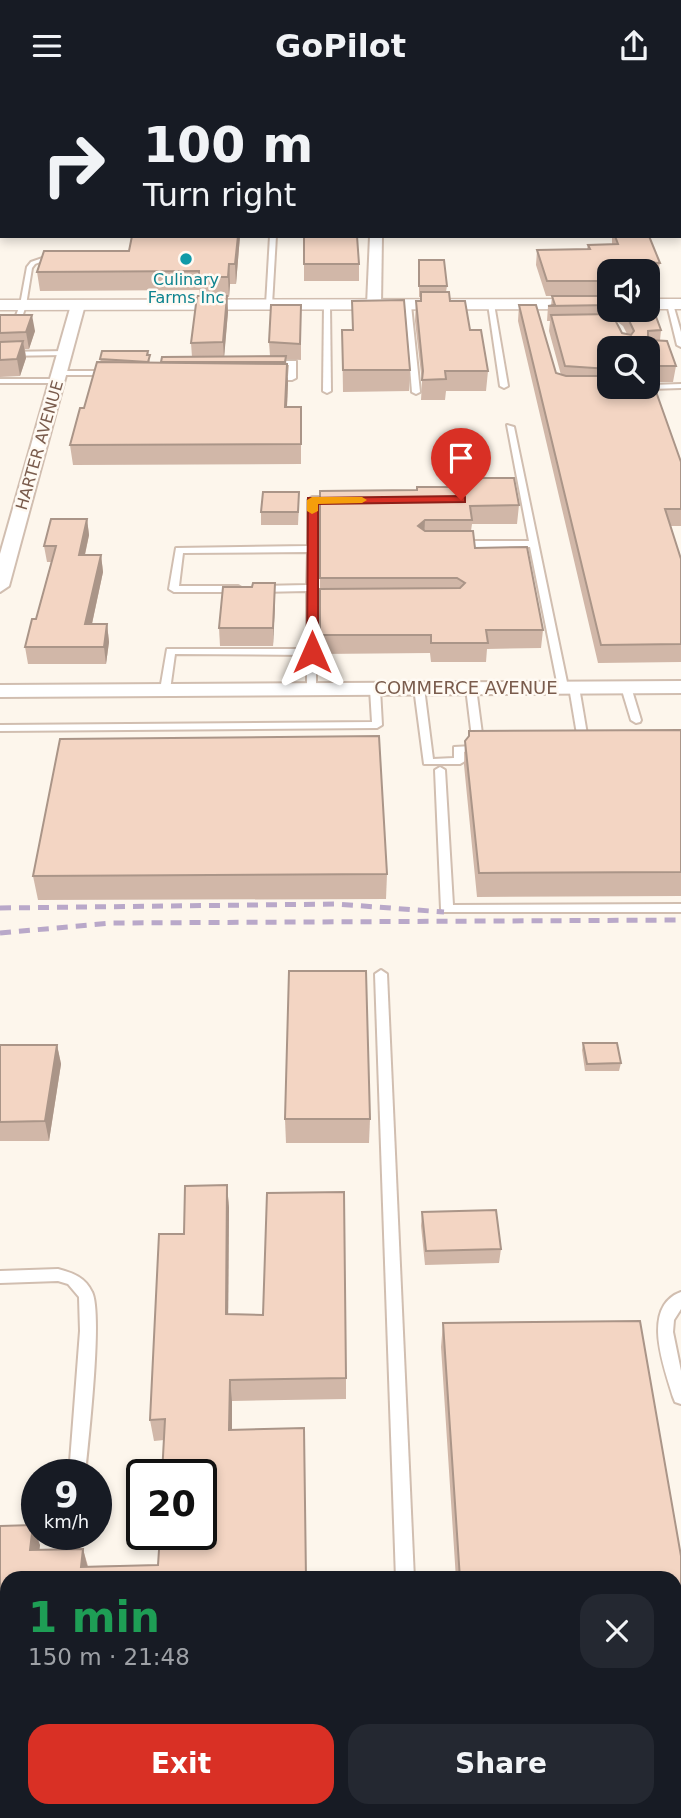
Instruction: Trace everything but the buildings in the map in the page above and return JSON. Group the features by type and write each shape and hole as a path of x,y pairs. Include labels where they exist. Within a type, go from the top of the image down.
{"street":[{"path":"374,305 376,238"},
{"path":"0,305 491,304 537,308 597,305"},
{"name":"HARTER AVENUE","path":"0,583 7,538 78,305"},
{"name":"COMMERCE AVENUE","path":"0,691 681,687"}],"lane":[{"path":"269,305 273,238"},
{"path":"0,328 15,328 23,305 29,268 33,263 67,254"},
{"path":"491,304 504,386"},
{"path":"670,350 681,347 675,304"},
{"path":"327,305 327,391"},
{"path":"408,305 416,393"},
{"path":"0,354 65,353"},
{"path":"264,378 292,378 293,363 265,363"},
{"path":"0,381 94,373 105,378 117,378"},
{"path":"660,387 681,386"},
{"path":"510,427 534,544 585,748"},
{"path":"312,689 312,500 353,500"},
{"path":"452,544 534,544"},
{"path":"312,549 179,550 174,589 312,588"},
{"path":"312,602 325,602"},
{"path":"165,690 170,651 312,652"},
{"path":"626,687 636,720"},
{"path":"419,688 428,762 460,761 458,749 479,749 471,688"},
{"path":"0,728 377,725 375,689"},
{"path":"440,770 447,909 681,908"},
{"path":"380,974 405,1571"},
{"path":"0,1277 58,1275 73,1279 86,1295 88,1331 78,1459"},
{"path":"681,1299 670,1307 663,1331 681,1397"}],"railway":[{"path":"0,908 336,904 444,912"},
{"path":"0,933 112,923 681,920"}],"slow traffic":[{"path":"312,511 312,500 362,500"}],"place":[{"name":"Culinary Farms Inc","path":"186,259"}],"route":[{"path":"312,652 312,500 461,500"}]}
